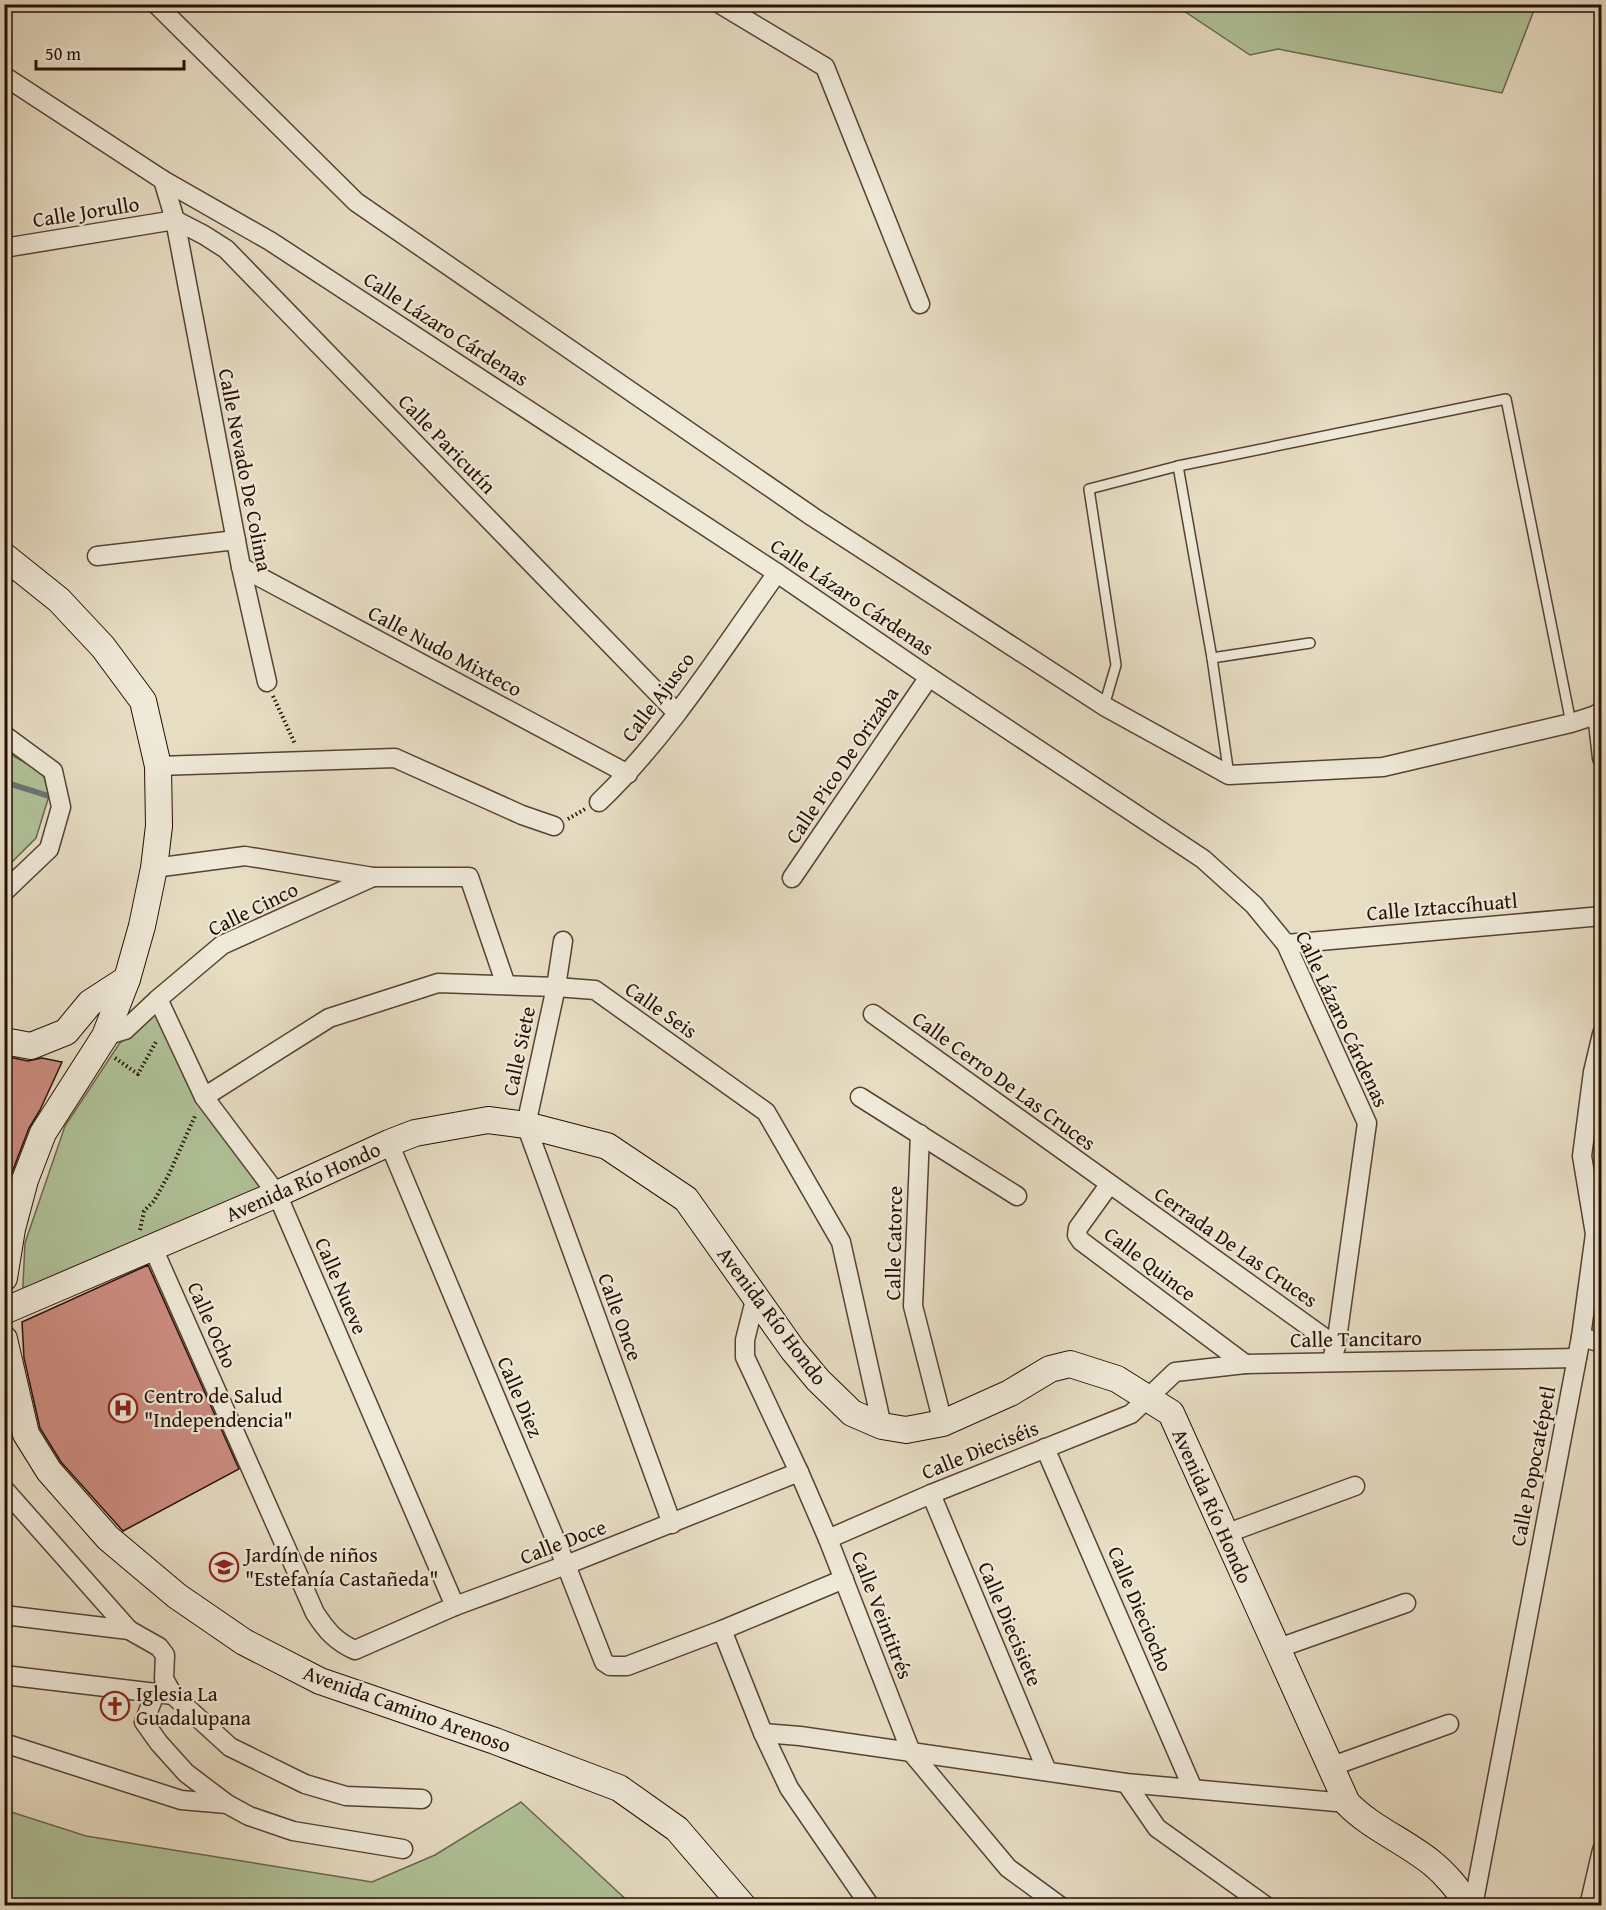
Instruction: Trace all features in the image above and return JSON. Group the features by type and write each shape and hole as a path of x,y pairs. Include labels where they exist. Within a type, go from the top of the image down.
{"street":[{"path":"156,4 356,202 813,517 1104,706 1229,775 1383,767 1571,723 1599,714 1602,758"},
{"path":"720,4 825,67 920,304"},
{"name":"Calle Lázaro Cárdenas","path":"4,76 163,180 270,241 777,573 1203,859 1254,905 1286,944 1367,1123 1334,1354"},
{"name":"Calle Nevado De Colima","path":"163,180 175,220 241,567 267,682"},
{"name":"Calle Jorullo","path":"4,248 175,220"},
{"name":"Calle Paricutín","path":"175,220 226,249 677,713"},
{"path":"97,556 236,540"},
{"path":"4,556 59,600 103,647 143,701 158,766 159,826 154,868 142,926 106,1045 43,1133 25,1180 12,1229 4,1278"},
{"name":"Calle Nudo Mixteco","path":"241,567 628,774"},
{"name":"Calle Ajusco","path":"599,802 628,774 677,713 777,573"},
{"name":"Calle Pico De Orizaba","path":"792,878 929,677"},
{"path":"4,735 53,771 61,807 49,849 4,892"},
{"path":"158,766 395,758 522,816 554,826"},
{"path":"154,868 245,856 373,877 469,877 506,985"},
{"name":"Calle Cinco","path":"106,1045 222,945 373,877"},
{"name":"Calle Iztaccíhuatl","path":"1286,944 1602,916"},
{"name":"Calle Siete","path":"526,1125 556,987 563,942"},
{"path":"4,1041 31,1046 66,1032 90,1003 127,979"},
{"name":"Calle Seis","path":"204,1097 329,1018 438,983 595,990 766,1112 841,1242 882,1426"},
{"name":"Calle Nueve","path":"158,999 204,1097 278,1194 454,1606"},
{"name":"Calle Cerro De Las Cruces","path":"873,1014 1109,1185"},
{"name":"Calle Popocatépetl","path":"1471,1905 1581,1337 1595,1234 1582,1156 1593,1072 1602,1034"},
{"path":"860,1097 1017,1196"},
{"name":"Avenida Río Hondo","path":"4,1311 415,1133 488,1120 526,1125 606,1146 686,1199 793,1350 818,1380 852,1413 882,1426 906,1430 944,1423 1010,1393 1050,1369 1070,1364 1117,1379 1171,1413 1347,1803 1359,1815 1431,1862 1454,1884 1471,1905"},
{"name":"Calle Once","path":"526,1125 672,1524"},
{"name":"Calle Catorce","path":"920,1134 913,1306 944,1423"},
{"name":"Calle Diez","path":"389,1143 566,1565 604,1662 610,1666 627,1665 722,1630"},
{"name":"Cerrada De Las Cruces","path":"1109,1185 1334,1354"},
{"name":"Calle Quince","path":"1109,1185 1078,1228 1077,1235 1081,1241 1245,1364"},
{"name":"Calle Ocho","path":"143,1252 315,1612 327,1630 343,1644"},
{"name":"Calle Veintitrés","path":"756,1296 745,1340 745,1357 828,1539 911,1752 1008,1868 1060,1905"},
{"path":"1581,1337 1602,1343"},
{"name":"Avenida Camino Arenoso","path":"4,1339 26,1434 49,1472 108,1538 177,1596 244,1642 320,1681 495,1741 619,1788 677,1829 742,1905"},
{"name":"Calle Tancitaro","path":"1148,1400 1175,1372 1334,1354 1577,1358"},
{"name":"Calle Dieciséis","path":"828,1539 931,1494 1131,1414 1148,1400"},
{"name":"Calle Dieciocho","path":"1045,1448 1193,1789"},
{"name":"Calle Doce","path":"343,1644 355,1650 454,1606 672,1524 799,1472"},
{"path":"1225,1534 1355,1486"},
{"path":"4,1489 129,1630 159,1647 165,1655 164,1679 173,1695 230,1747 305,1784 346,1796 422,1799"},
{"name":"Calle Diecisiete","path":"931,1494 1047,1771"},
{"path":"844,1579 722,1630 763,1733 789,1788 870,1905"},
{"path":"1276,1649 1406,1604"},
{"path":"4,1615 129,1630"},
{"path":"4,1675 173,1695"},
{"path":"154,1694 144,1722 186,1773 226,1804 249,1816 293,1831 403,1849"},
{"path":"1330,1767 1449,1724"},
{"path":"763,1733 800,1736 1126,1784 1347,1803"},
{"path":"4,1743 181,1800 226,1804"},
{"path":"1126,1784 1157,1828 1266,1905"},
{"path":"1589,1905 1602,1850"}],"lane":[{"path":"1104,706 1116,665 1089,489 1178,466 1506,399 1571,723"},
{"path":"1178,466 1212,658 1229,775"},
{"path":"1212,658 1310,643"}],"path":[{"path":"267,682 303,762"},
{"path":"554,826 599,802"},
{"path":"106,1045 138,1074 168,1022"},
{"path":"143,1252 144,1212 154,1201 169,1174 204,1097"}],"green space":[{"path":"1175,5 1536,5 1502,93 1278,49 1250,55"},
{"path":"5,751 43,773 49,796 36,838 5,869"},
{"path":"155,1013 266,1193 22,1305 25,1243 65,1126 119,1044"},
{"path":"521,1802 632,1905 5,1905 5,1810 86,1836 372,1882 435,1855"}],"building":[{"path":"4,1056 28,1061 42,1058 62,1062 29,1128 6,1193 4,1193"},
{"name":"Centro de Salud \"Independencia\"","path":"148,1265 239,1469 123,1531 61,1462 40,1428 24,1358 22,1322"}],"waterway":[{"path":"4,782 49,796"}],"place":[{"name":"Centro de Salud \"Independencia\"","path":"123,1408"},
{"name":"Jardín de niños \"Estefanía Castañeda\"","path":"224,1567"},
{"name":"Iglesia La Guadalupana","path":"115,1706"}]}
